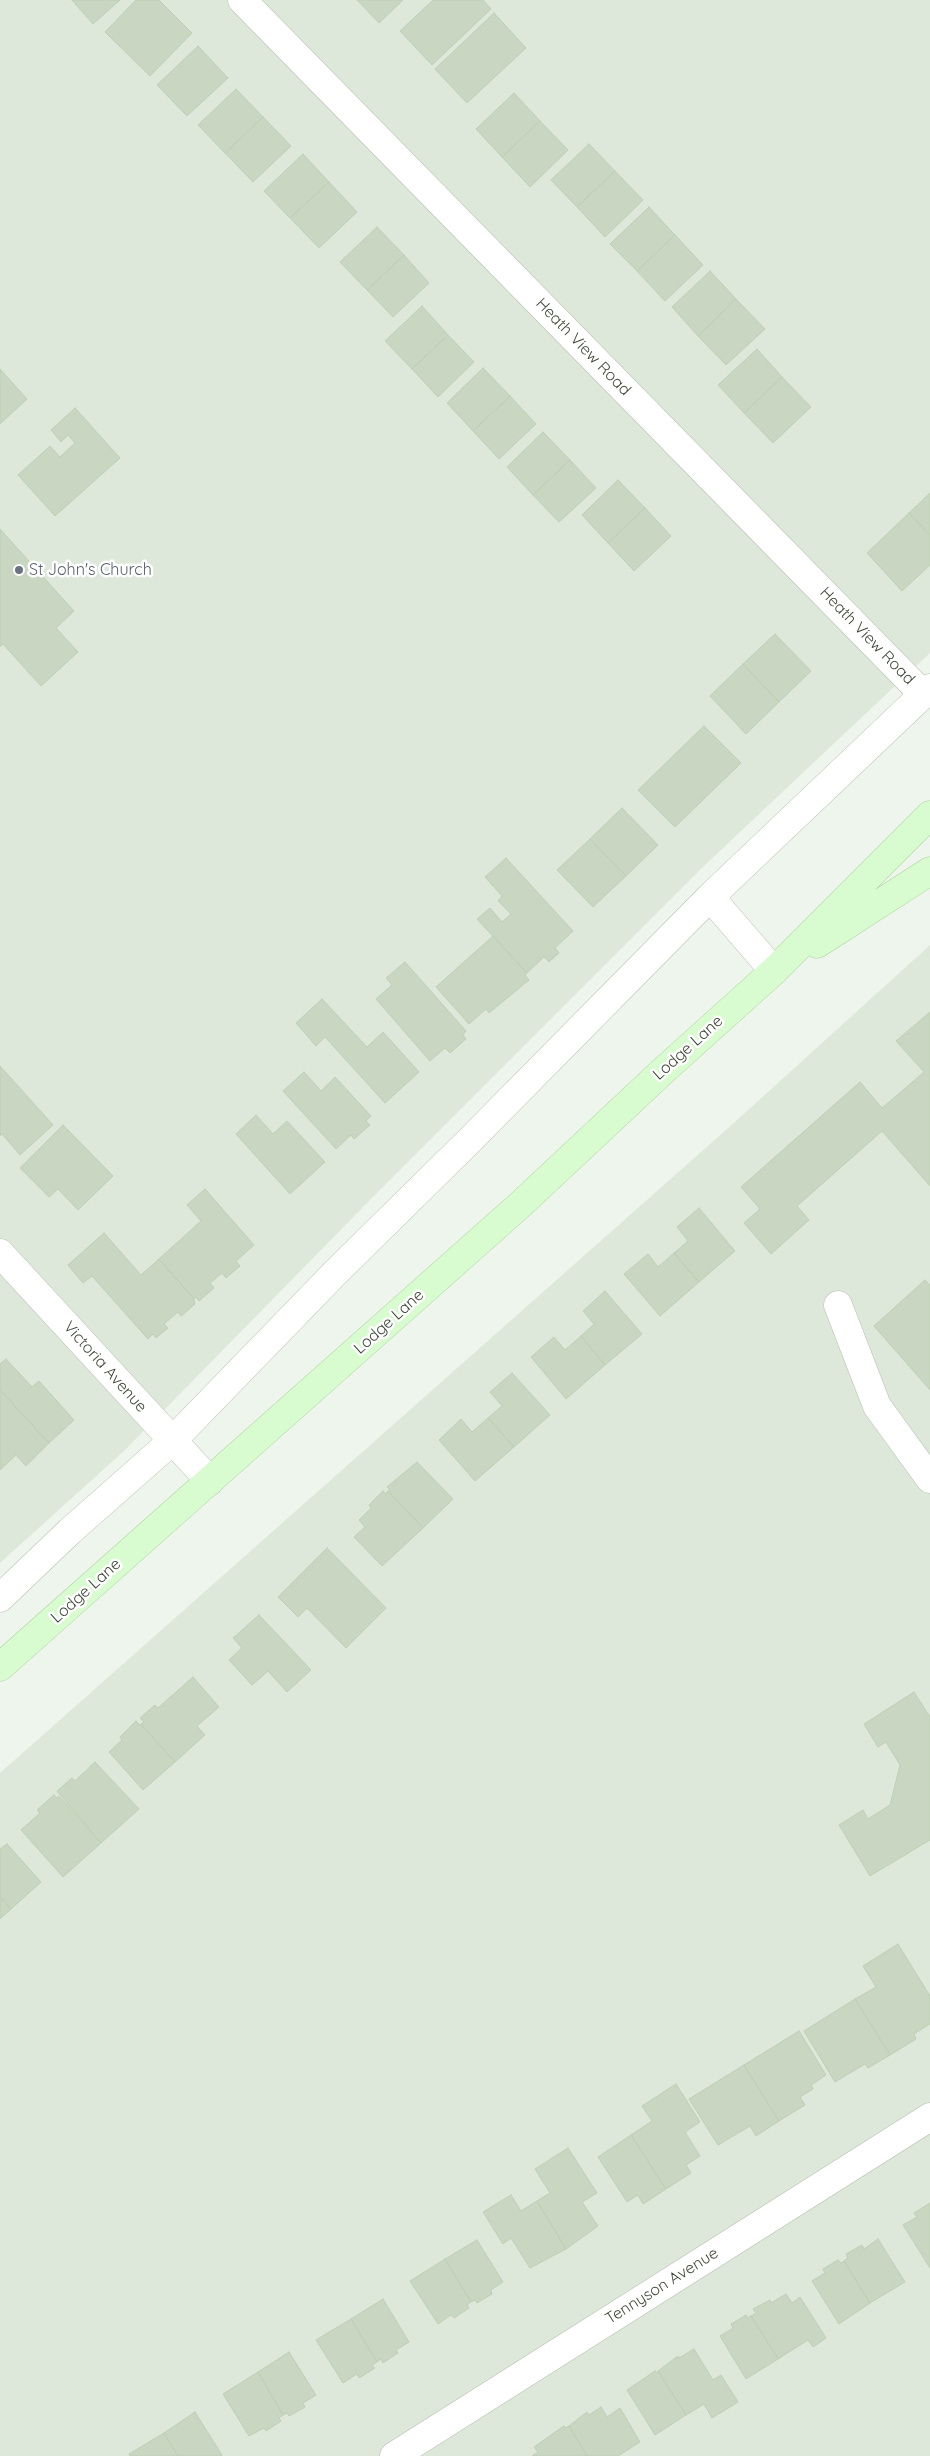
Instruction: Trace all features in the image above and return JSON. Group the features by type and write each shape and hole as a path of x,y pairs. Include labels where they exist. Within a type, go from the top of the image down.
{"street":[{"name":"Heath View Road","path":"242,0 927,691"},
{"path":"0,1598 69,1532 172,1441 336,1272 470,1140 710,897 927,691"},
{"name":"Lodge Lane","path":"0,1667 521,1204 664,1070 774,971 930,815"},
{"name":"Lodge Lane","path":"774,971 930,871"},
{"path":"710,897 774,971"},
{"name":"Victoria Avenue","path":"0,1253 210,1481"},
{"path":"838,1305 877,1406 930,1479"},
{"name":"Tennyson Avenue","path":"394,2456 930,2116"}],"shaded area":[{"path":"0,0 930,0 930,653 705,865 369,1201 125,1450 0,1563"},
{"path":"930,945 930,2456 0,2456 0,1773 736,1121"}],"building":[{"path":"72,0 120,0 93,24"},
{"path":"136,0 159,0 192,33 150,76 105,32"},
{"path":"357,0 403,0 379,23"},
{"path":"433,0 483,0 491,9 432,65 400,31"},
{"path":"494,13 526,48 467,103 435,69"},
{"path":"198,46 228,78 187,116 157,85"},
{"path":"236,89 263,117 225,153 198,125"},
{"path":"514,93 540,121 502,157 476,129"},
{"path":"263,117 291,146 253,182 225,153"},
{"path":"540,121 568,150 530,187 502,157"},
{"path":"589,144 615,171 577,207 551,180"},
{"path":"303,154 329,182 290,218 264,191"},
{"path":"615,171 643,200 605,237 577,207"},
{"path":"329,182 357,212 319,248 290,218"},
{"path":"649,207 675,235 637,271 610,244"},
{"path":"377,227 404,255 367,290 340,262"},
{"path":"675,235 703,265 665,301 637,271"},
{"path":"404,255 429,283 393,317 367,290"},
{"path":"710,271 736,299 698,336 672,307"},
{"path":"736,299 765,329 726,365 698,336"},
{"path":"422,306 448,335 412,369 385,341"},
{"path":"448,335 474,362 438,397 412,369"},
{"path":"757,349 782,377 744,413 718,385"},
{"path":"483,368 510,396 473,431 447,403"},
{"path":"0,369 27,399 0,424"},
{"path":"782,377 811,407 773,443 744,413"},
{"path":"510,396 536,424 499,459 473,431"},
{"path":"75,408 120,458 55,516 18,475 50,446 60,457 75,443 68,435 61,442 51,430"},
{"path":"543,432 570,460 533,495 507,467"},
{"path":"570,460 596,488 559,522 533,495"},
{"path":"618,480 645,508 608,543 582,515"},
{"path":"930,493 930,535 909,513"},
{"path":"645,508 671,536 634,571 608,543"},
{"path":"909,513 930,535 930,565 902,591 867,553"},
{"name":"St John's Church","path":"0,529 74,611 56,628 78,652 41,686 3,644 0,647"},
{"path":"775,634 811,671 779,702 743,664"},
{"path":"743,664 779,702 746,734 710,696"},
{"path":"704,726 741,763 675,827 638,790"},
{"path":"622,808 658,845 626,876 590,839"},
{"path":"590,839 626,876 593,907 557,870"},
{"path":"506,858 573,931 555,948 559,953 549,962 544,957 527,973 477,919 490,908 502,922 511,914 498,901 502,896 485,877"},
{"path":"493,936 527,973 525,975 529,980 489,1013 486,1009 469,1024 436,987"},
{"path":"405,962 466,1031 463,1035 466,1039 450,1053 445,1048 430,1061 376,999 392,985 386,978"},
{"path":"322,999 367,1047 383,1032 419,1072 385,1103 325,1037 316,1046 296,1023"},
{"path":"930,1012 930,1186 882,1131 797,1206 809,1220 771,1254 744,1223 760,1209 741,1187 860,1082 882,1108 924,1072 896,1041"},
{"path":"0,1066 53,1125 20,1155 2,1134 0,1136"},
{"path":"304,1072 321,1091 335,1077 371,1116 366,1121 370,1125 354,1139 351,1135 336,1149 283,1091"},
{"path":"256,1115 273,1134 287,1121 325,1162 290,1194 236,1134"},
{"path":"63,1125 113,1176 78,1210 58,1189 49,1197 20,1168"},
{"path":"205,1189 254,1245 236,1261 240,1266 226,1278 222,1273 210,1283 214,1288 199,1301 196,1297 194,1299 159,1259 201,1221 187,1205"},
{"path":"699,1208 735,1251 699,1282 674,1253 688,1241 677,1227"},
{"path":"104,1233 141,1275 159,1259 194,1299 195,1304 181,1316 178,1312 164,1324 168,1328 156,1338 153,1334 148,1339 92,1276 83,1283 68,1265"},
{"path":"674,1253 699,1282 660,1316 624,1274 648,1254 658,1267"},
{"path":"925,1280 930,1285 930,1390 874,1326"},
{"path":"605,1291 642,1334 605,1365 581,1336 594,1324 583,1311"},
{"path":"581,1336 605,1365 566,1399 531,1357 554,1337 565,1350"},
{"path":"6,1359 32,1387 39,1381 74,1420 49,1443 0,1390 0,1364"},
{"path":"512,1373 550,1415 514,1447 488,1418 502,1406 490,1392"},
{"path":"0,1390 49,1443 26,1466 16,1455 0,1470"},
{"path":"488,1418 514,1447 475,1481 439,1440 461,1419 472,1432"},
{"path":"417,1462 453,1499 423,1528 388,1491 390,1490 387,1487"},
{"path":"383,1491 386,1494 388,1491 423,1528 382,1566 354,1537 365,1527 359,1520 371,1508 369,1505"},
{"path":"327,1548 386,1608 346,1648 307,1608 298,1617 278,1597"},
{"path":"259,1615 311,1670 287,1692 268,1671 252,1685 229,1660 242,1648 233,1638"},
{"path":"193,1677 219,1707 197,1726 205,1735 175,1762 141,1724 144,1722 140,1718 155,1705 158,1708"},
{"path":"914,1692 930,1717 930,1840 870,1876 839,1825 863,1810 868,1819 890,1805 900,1765 886,1742 878,1747 864,1724"},
{"path":"136,1721 141,1724 175,1762 143,1790 109,1752 122,1740 120,1737"},
{"path":"95,1762 139,1809 101,1843 57,1791 72,1778 75,1781"},
{"path":"54,1795 57,1798 59,1796 101,1843 63,1877 21,1830 40,1813 37,1810"},
{"path":"7,1844 41,1882 11,1909 0,1896 0,1849"},
{"path":"0,1896 11,1909 0,1919"},
{"path":"898,1944 930,1996 930,2024 914,2034 916,2039 890,2055 855,1999 876,1987 863,1966"},
{"path":"855,1999 890,2055 868,2068 865,2064 835,2082 804,2031"},
{"path":"799,2031 826,2075 811,2085 813,2089 800,2097 805,2105 779,2121 744,2065"},
{"path":"744,2065 779,2121 756,2136 750,2126 718,2145 689,2099"},
{"path":"676,2084 700,2122 685,2132 700,2156 686,2165 691,2173 666,2189 631,2135 652,2121 642,2106"},
{"path":"631,2135 666,2189 643,2204 638,2195 627,2202 598,2157"},
{"path":"568,2148 597,2193 582,2202 598,2226 566,2249 537,2201 550,2193 535,2169"},
{"path":"511,2195 521,2211 537,2201 566,2249 530,2268 511,2238 503,2244 483,2212"},
{"path":"930,2203 930,2268 903,2225 917,2217 914,2213"},
{"path":"878,2239 905,2282 870,2303 844,2261 848,2258 846,2254 862,2245 864,2249"},
{"path":"477,2240 503,2282 491,2290 492,2294 477,2303 475,2300 471,2302 445,2259"},
{"path":"445,2259 471,2302 467,2305 469,2308 454,2318 451,2315 438,2324 410,2281"},
{"path":"838,2260 841,2263 844,2261 870,2303 839,2324 812,2281 825,2273 823,2269"},
{"path":"786,2294 792,2303 800,2297 826,2338 813,2347 808,2340 778,2359 751,2316 756,2313 753,2309 770,2300 771,2303"},
{"path":"383,2299 409,2342 396,2350 398,2353 383,2363 381,2359 377,2362 351,2319"},
{"path":"746,2315 748,2318 751,2316 778,2359 746,2379 720,2336 733,2328 731,2324"},
{"path":"351,2319 377,2362 372,2365 375,2368 359,2378 357,2374 343,2383 316,2340"},
{"path":"694,2349 713,2380 721,2375 738,2402 712,2418 704,2404 686,2415 658,2371 678,2356 679,2358"},
{"path":"289,2352 316,2395 303,2403 305,2407 289,2416 287,2413 283,2415 258,2372"},
{"path":"655,2371 656,2373 658,2371 686,2415 655,2435 627,2390"},
{"path":"258,2372 283,2415 279,2418 281,2421 266,2431 264,2428 249,2436 223,2394"},
{"path":"601,2407 607,2417 620,2408 640,2442 618,2456 587,2456 569,2426 587,2412 589,2415"},
{"path":"195,2412 221,2456 178,2456 164,2433"},
{"path":"564,2426 565,2428 569,2426 587,2456 532,2456 538,2452 534,2447"},
{"path":"164,2433 178,2456 130,2456 129,2454"}],"place":[{"name":"St John's Church","path":"19,570"}]}
